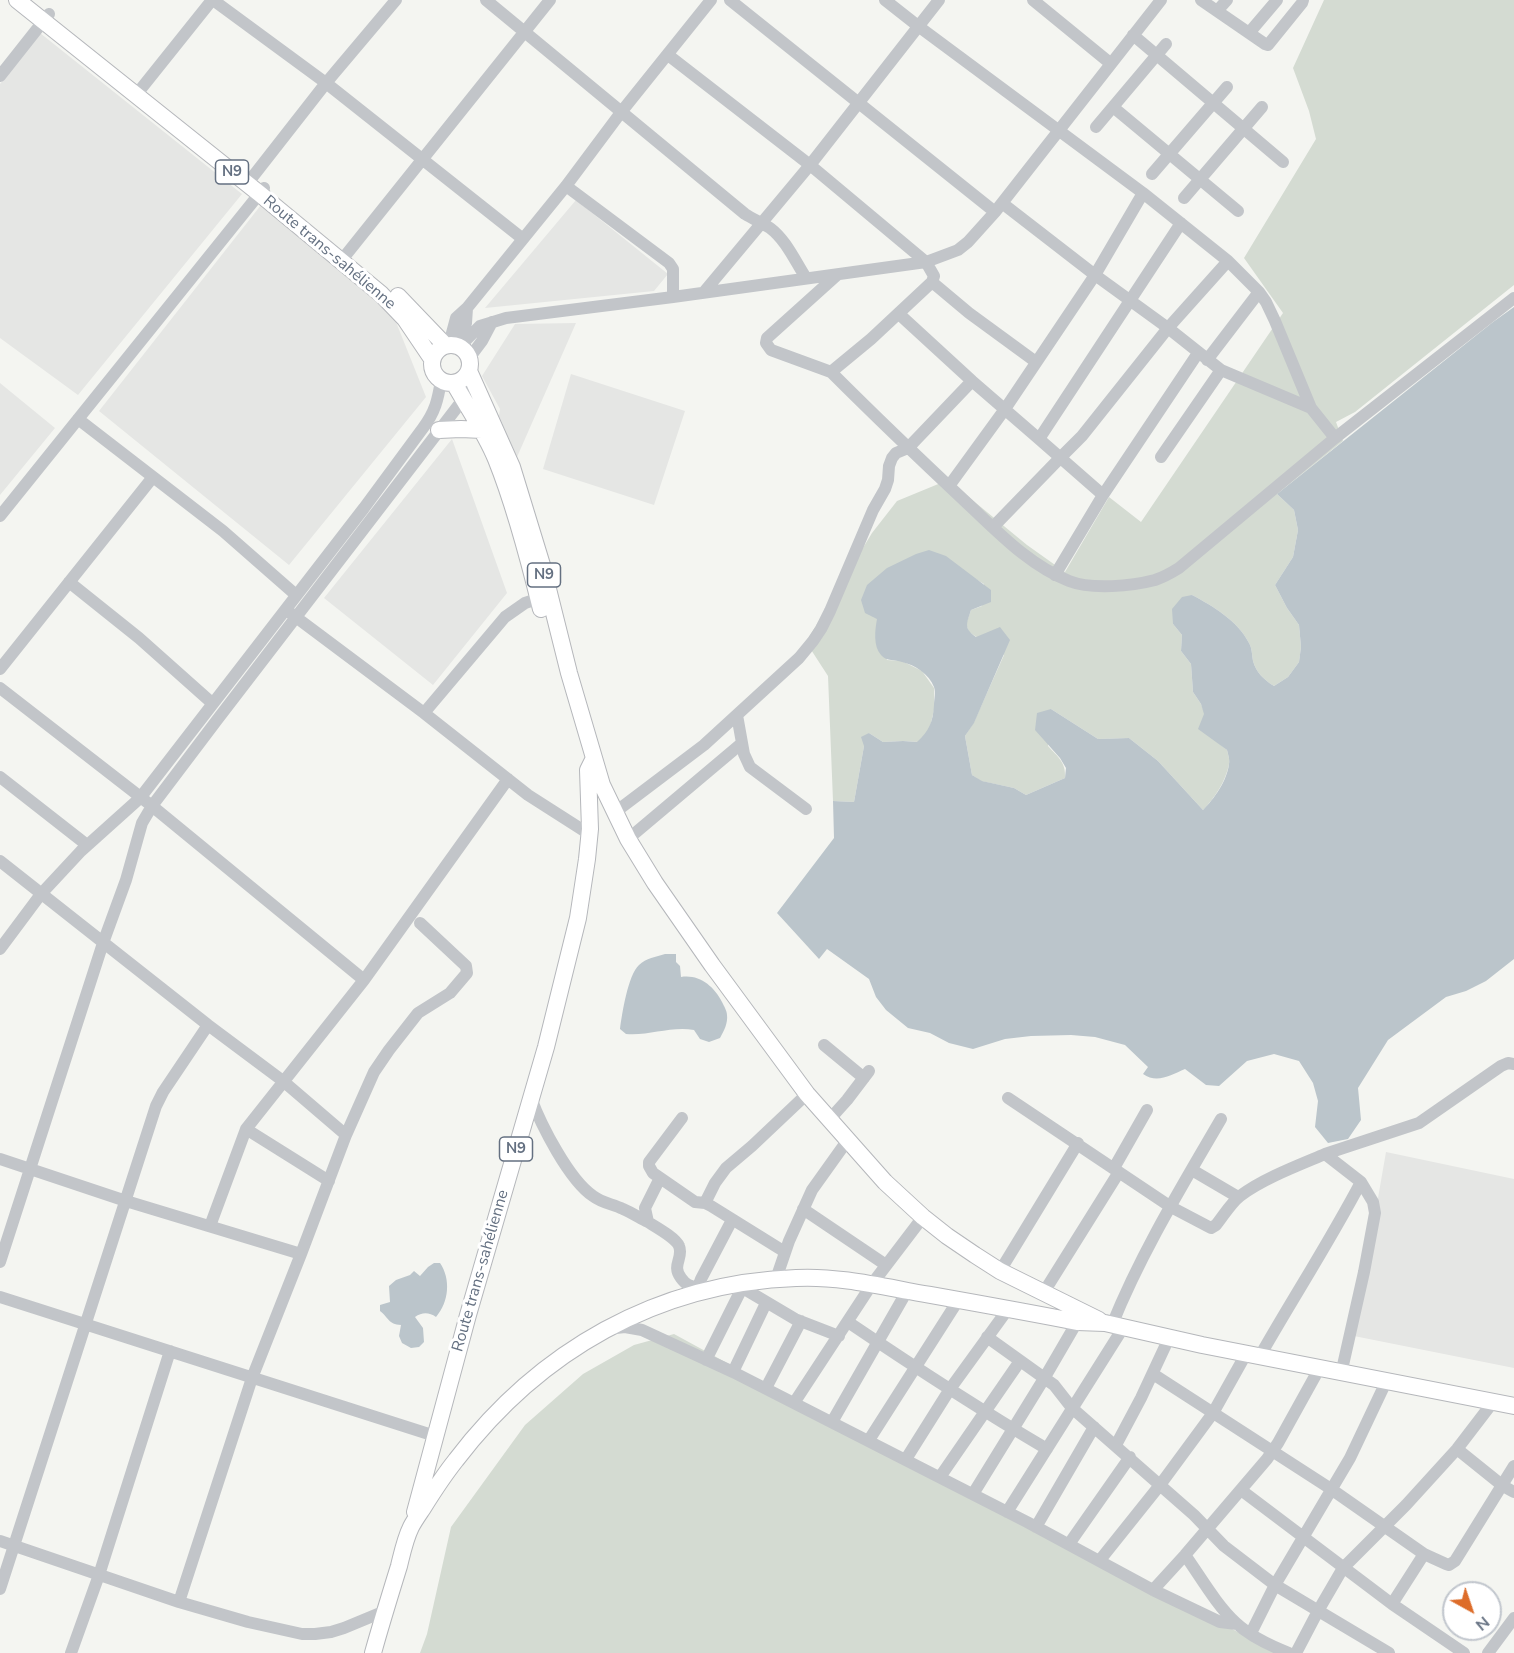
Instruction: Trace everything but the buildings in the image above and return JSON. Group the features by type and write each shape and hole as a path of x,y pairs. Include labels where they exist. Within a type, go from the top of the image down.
{"highway":[{"name":"Route trans-sahélienne","path":"17,0 46,18 344,257 404,302 458,351 512,467 542,565 543,597"},
{"name":"Route trans-sahélienne","path":"32,0 46,18"},
{"name":"Route trans-sahélienne","path":"344,257 393,305 432,359 433,371 463,399 482,430 496,458 510,497 569,673 592,762 628,839 673,910 807,1094 846,1141 922,1217 1000,1271 1113,1325"},
{"path":"432,359 436,351 458,351 463,379 447,382"},
{"path":"439,430 482,430"},
{"name":"Route trans-sahélienne","path":"411,1527 468,1315 546,1047 578,918 589,834 588,773 592,762"},
{"path":"373,1653 411,1527 442,1477 474,1436 528,1381 603,1330 697,1290 797,1278 872,1284 1077,1322 1113,1325 1341,1374 1514,1406"}],"street":[{"path":"139,92 213,0 326,83 523,239"},
{"path":"0,516 78,419 256,186 326,83 396,0"},
{"path":"486,0 745,214 768,226 783,241 806,278"},
{"path":"344,257 550,0"},
{"path":"0,949 41,894 87,845 140,798 212,703 291,614 463,399 458,351 466,323 467,308 566,186 622,111 711,0"},
{"path":"730,0 858,101 999,207 1168,328 1221,370 1311,408"},
{"path":"885,0 1143,193 1228,261 1266,302 1311,408 1335,438"},
{"path":"704,292 810,165 939,0"},
{"path":"1033,0 1110,63"},
{"path":"458,351 482,341 492,322 506,318 926,262 958,250 999,207 1161,0"},
{"path":"1201,0 1264,44 1270,43 1303,0"},
{"path":"1217,11 1227,0"},
{"path":"1249,33 1277,0"},
{"path":"0,76 46,18"},
{"path":"1133,35 1283,162"},
{"path":"1096,127 1166,44"},
{"path":"668,55 810,165 926,262 934,276 932,282 899,314 831,372"},
{"path":"1152,174 1227,87"},
{"path":"1113,107 1238,211"},
{"path":"1184,198 1262,107"},
{"path":"566,186 669,262 673,269 673,297"},
{"path":"949,486 1005,409 1095,275 1143,193"},
{"path":"1039,439 1180,223"},
{"path":"993,527 1094,423 1168,328 1228,261"},
{"path":"837,275 767,338 766,342 771,350 831,372 908,448 1027,558 1055,575 1072,582 1099,586 1142,582 1166,576 1179,568 1335,438 1514,298"},
{"path":"932,282 969,313 1036,362"},
{"path":"1055,575 1103,495 1203,356 1258,292"},
{"path":"899,314 1103,495"},
{"path":"1161,457 1221,370"},
{"path":"614,813 680,764 799,658 821,629 873,510 885,489 892,458 896,453 908,448 972,381"},
{"path":"0,1262 103,943 126,880 142,823 291,614 296,595 364,508 432,415 447,382"},
{"path":"78,419 223,531 296,595"},
{"path":"0,669 153,477"},
{"path":"69,582 139,638 212,703"},
{"path":"424,713 505,617 518,607 543,597"},
{"path":"291,614 424,713 528,795 589,834"},
{"path":"0,688 152,806 364,980"},
{"path":"737,715 746,760 750,766 806,809"},
{"path":"628,839 742,743"},
{"path":"0,777 87,845"},
{"path":"210,1226 246,1129 364,980 507,779"},
{"path":"0,861 283,1081 346,1135"},
{"path":"179,1602 252,1378 346,1135 374,1072 418,1013 450,993 467,973 466,966 420,923"},
{"path":"0,1589 156,1106 208,1024"},
{"path":"824,1045 867,1074 829,1120"},
{"path":"1008,1098 1171,1207 1213,1227 1238,1197 1290,1169 1325,1154 1419,1123 1501,1066 1508,1063 1514,1064"},
{"path":"705,1203 726,1168 807,1094"},
{"path":"531,1097 539,1118 560,1156 585,1190 598,1200 624,1209 648,1222 678,1244 680,1251 676,1265 678,1274 686,1284 697,1290 732,1220"},
{"path":"1044,1292 1117,1170 1147,1110"},
{"path":"682,1118 649,1162 653,1173 695,1202 705,1203 785,1252"},
{"path":"1007,1512 1072,1408 1113,1325 1132,1280 1221,1119"},
{"path":"246,1129 329,1180"},
{"path":"776,1279 812,1190 846,1141"},
{"path":"1000,1271 1077,1143"},
{"path":"1325,1154 1361,1182 1373,1202 1375,1213 1341,1374"},
{"path":"0,1159 126,1201 301,1254"},
{"path":"1192,1170 1238,1197"},
{"path":"648,1222 645,1208 660,1178"},
{"path":"1100,1560 1160,1485 1213,1413 1304,1280 1339,1224 1361,1182"},
{"path":"803,1209 886,1265"},
{"path":"794,1403 872,1284 922,1217"},
{"path":"706,1360 739,1286 801,1322 839,1336"},
{"path":"832,1422 907,1291"},
{"path":"0,1297 435,1436"},
{"path":"868,1440 959,1299"},
{"path":"733,1372 766,1303"},
{"path":"906,1460 950,1389 1008,1309"},
{"path":"766,1388 801,1322"},
{"path":"848,1322 916,1368 1047,1449"},
{"path":"973,1494 1077,1322"},
{"path":"603,1330 625,1327 642,1330 733,1372 973,1494 1153,1590 1220,1622 1237,1624"},
{"path":"987,1337 1045,1377 1059,1390 1072,1408 1194,1515 1224,1546 1275,1585 1389,1653"},
{"path":"1116,1445 1153,1374 1168,1338"},
{"path":"71,1653 99,1575 170,1352"},
{"path":"940,1477 1020,1361"},
{"path":"1153,1590 1241,1490 1272,1451 1319,1369"},
{"path":"1153,1374 1331,1489 1424,1554 1446,1564 1452,1564 1509,1489 1514,1466"},
{"path":"1251,1633 1275,1585 1361,1438 1386,1382"},
{"path":"1296,1653 1343,1568 1385,1527 1457,1449 1493,1402"},
{"path":"1036,1527 1094,1428"},
{"path":"1457,1449 1509,1489"},
{"path":"1069,1544 1130,1457"},
{"path":"1241,1490 1392,1604 1464,1653"},
{"path":"0,1541 179,1602 248,1622 302,1634 315,1634 344,1628 385,1611"},
{"path":"1392,1604 1424,1554"},
{"path":"1185,1555 1237,1624 1274,1650 1289,1653"},
{"path":"1488,1653 1514,1618"}],"shaded area":[{"path":"1324,0 1514,0 1514,285 1355,412 1336,422 1343,441 1277,494 1294,510 1298,530 1293,557 1275,585 1299,625 1301,647 1299,662 1288,677 1274,686 1256,669 1250,645 1232,621 1192,595 1173,624 1182,635 1181,651 1191,664 1193,692 1201,704 1216,741 1227,750 1229,761 1222,783 1207,806 1203,810 1158,761 1129,738 1098,739 1051,709 1048,746 1063,764 1065,778 1026,795 1014,788 981,781 972,775 965,736 974,722 1004,655 969,632 966,624 971,610 982,606 984,584 972,577 878,619 887,660 902,661 922,671 934,688 934,710 929,731 918,742 883,742 869,733 864,746 854,802 833,801 828,676 806,642 872,533 897,501 948,480 1027,545 1065,572 1109,497 1141,522 1283,313 1244,258 1316,139 1309,111 1293,68"},
{"path":"40,33 242,194 78,395 0,338 0,84"},
{"path":"576,200 668,274 654,291 485,308"},
{"path":"261,205 385,308 396,322 426,397 289,565 99,411"},
{"path":"1514,307 1514,959 1486,981 1466,991 1446,997 1388,1040 1358,1088 1361,1120 1348,1139 1328,1143 1315,1127 1318,1101 1313,1083 1299,1061 1274,1054 1247,1061 1219,1086 1206,1085 1185,1069 1164,1078 1148,1077 1143,1074 1148,1067 1125,1045 1095,1037 1031,1036 1005,1039 973,1049 949,1043 930,1033 908,1028 886,1010 876,997 869,979 827,949 819,959 777,913 834,838 833,801 854,802 864,746 861,737 869,733 883,742 917,742 925,734 931,721 935,694 932,682 917,668 907,663 886,659 881,655 876,643 877,619 865,613 861,600 867,585 887,568 929,550 946,556 991,590 991,602 971,610 967,622 969,631 976,637 1000,627 1010,640 974,723 965,736 972,775 982,781 1014,788 1026,795 1065,778 1066,768 1060,758 1035,730 1037,713 1051,709 1098,739 1129,738 1158,761 1203,810 1223,783 1229,759 1227,750 1198,729 1204,714 1193,692 1191,664 1181,651 1182,635 1173,624 1172,609 1182,597 1192,595 1208,604 1232,621 1244,635 1251,647 1254,665 1264,678 1274,686 1288,677 1299,662 1301,647 1299,625 1275,585 1293,557 1298,530 1294,510 1277,494"},
{"path":"576,323 517,457 499,416 500,409 482,376 515,324"},
{"path":"571,374 685,411 654,505 543,469"},
{"path":"0,383 55,428 0,495"},
{"path":"452,439 507,593 433,685 324,598"},
{"path":"665,954 676,954 681,977 700,979 719,996 727,1018 720,1038 709,1042 700,1039 694,1030 685,1029 626,1034 620,1029 626,995 635,970 645,961"},
{"path":"1386,1152 1514,1179 1514,1368 1354,1336"},
{"path":"434,1263 440,1263 444,1269 447,1283 446,1298 436,1317 426,1313 415,1317 423,1328 424,1342 419,1347 411,1348 402,1343 399,1336 401,1325 389,1320 380,1311 380,1305 390,1302 389,1286 396,1280 414,1271 420,1276"},
{"path":"674,1334 817,1412 1278,1653 420,1653 427,1634 451,1527 525,1425 583,1374 634,1345"}]}
